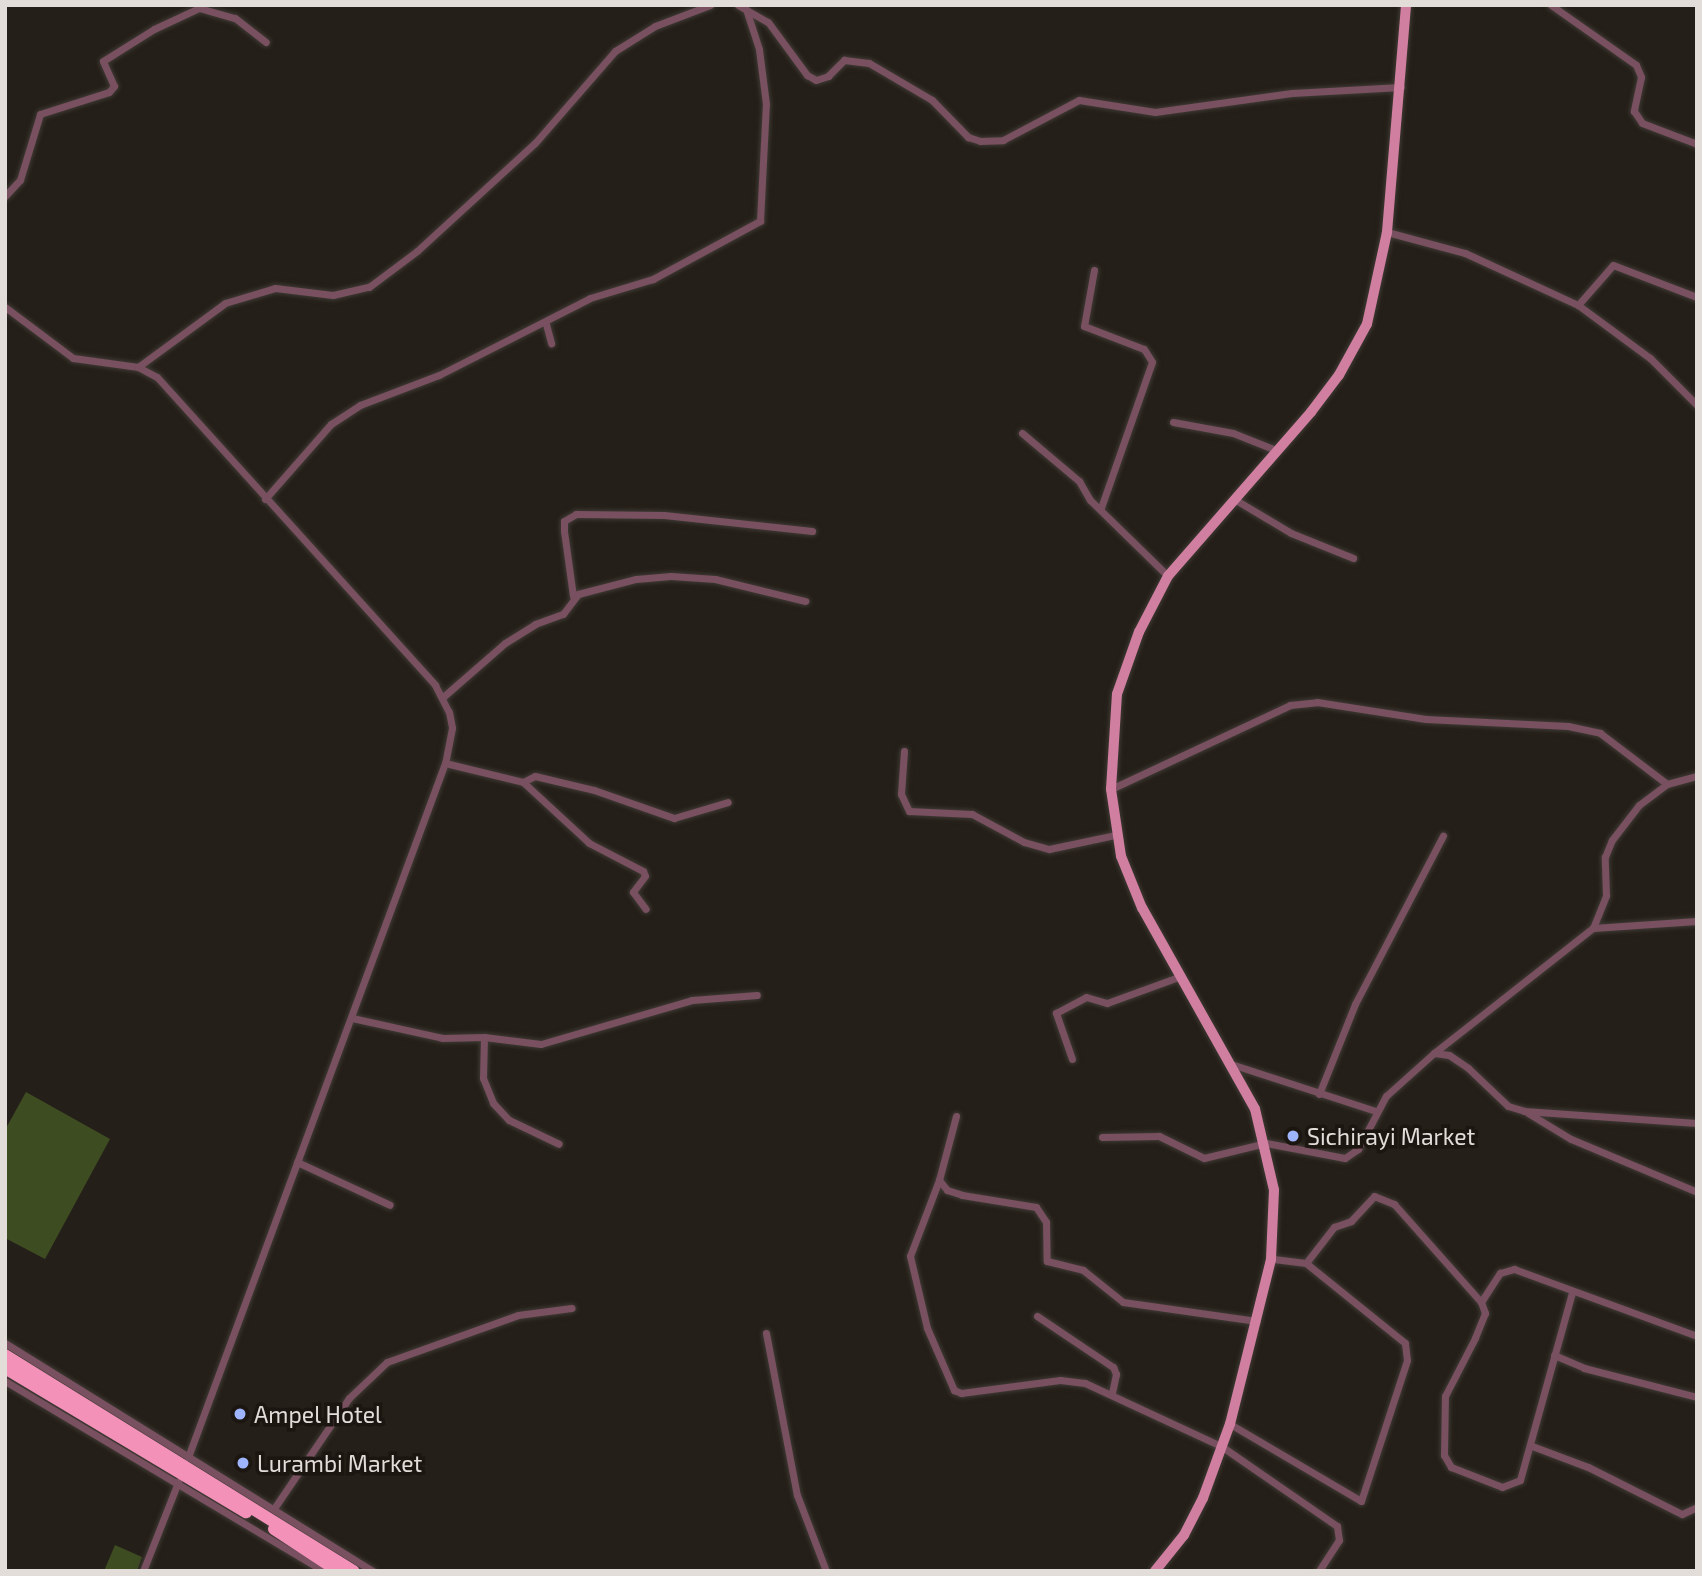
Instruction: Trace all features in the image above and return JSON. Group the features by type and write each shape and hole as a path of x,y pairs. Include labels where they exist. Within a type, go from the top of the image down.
{"highway":[{"path":"5,1355 354,1571"},
{"path":"5,1368 338,1571"}],"main road":[{"path":"1155,1571 1190,1522 1230,1424 1258,1321 1271,1259 1274,1190 1266,1143 1255,1109 1142,908 1115,835 1111,789 1117,694 1139,632 1168,576 1339,375 1355,348 1375,296 1387,232 1406,5"}],"street":[{"path":"138,367 225,303 275,288 333,295 369,287 417,251 534,143 615,51 654,26 710,5"},
{"path":"1551,5 1636,65 1641,77 1636,117 1697,144"},
{"path":"265,499 331,425 360,405 439,375 546,324 590,298 653,279 760,221 766,104 759,49 742,7"},
{"path":"742,7 768,22 807,75 816,80 828,76 844,60 869,63 932,100 968,137 981,141 1003,140 1079,100 1154,113 1292,93 1401,86"},
{"path":"5,195 20,180 40,114 109,92 114,86 103,61 154,29 199,8 235,18 266,42"},
{"path":"1387,232 1465,253 1578,305 1650,358 1697,405"},
{"path":"1578,305 1613,265 1697,297"},
{"path":"1094,270 1084,326 1144,349 1152,362 1101,508"},
{"path":"5,307 73,358 138,367 157,377 443,697 452,728 444,763 352,1018 188,1457"},
{"path":"546,324 551,343"},
{"path":"1173,422 1233,433 1276,450"},
{"path":"1022,433 1079,481 1101,508 1168,576"},
{"path":"1233,498 1291,533 1353,558"},
{"path":"443,697 513,637 563,614 573,596 564,521 576,514 664,515 812,531"},
{"path":"573,596 636,579 671,576 715,579 805,601"},
{"path":"1111,789 1290,705 1317,702 1426,719 1569,726 1601,733 1667,784"},
{"path":"904,751 901,794 909,811 971,814 1024,842 1049,849 1115,835"},
{"path":"444,763 523,782 589,843 643,871 645,876 633,892 646,909"},
{"path":"523,782 535,776 594,790 674,818 728,802"},
{"path":"1101,1137 1158,1136 1204,1158 1266,1143 1345,1158 1359,1149 1376,1111 1386,1096 1434,1053 1593,928 1606,895 1605,857 1612,840 1639,804 1667,784 1697,776"},
{"path":"1319,1094 1355,1004 1443,836"},
{"path":"1593,928 1697,921"},
{"path":"1072,1059 1056,1013 1086,997 1107,1003 1181,976"},
{"path":"352,1018 443,1038 484,1037 541,1044 692,1000 757,995"},
{"path":"484,1037 483,1078 493,1103 509,1120 559,1144"},
{"path":"1434,1053 1449,1055 1468,1068 1508,1106 1524,1111 1697,1123"},
{"path":"1231,1063 1376,1111"},
{"path":"1524,1111 1571,1139 1697,1192"},
{"path":"956,1116 939,1180 910,1256 927,1328 954,1390 961,1393 1060,1380 1112,1393 1222,1446 1337,1526 1339,1540 1319,1571"},
{"path":"298,1162 390,1205"},
{"path":"939,1180 947,1190 962,1195 1036,1207 1046,1222 1047,1261 1083,1270 1123,1302 1258,1321"},
{"path":"1306,1263 1334,1227 1351,1221 1374,1196 1394,1204 1481,1302 1485,1313 1475,1339 1444,1396 1446,1460 1451,1467 1510,1487 1520,1480 1532,1446 1572,1293"},
{"path":"1230,1424 1310,1467 1357,1501 1365,1497 1409,1349 1306,1263 1271,1259"},
{"path":"1481,1302 1507,1269 1697,1336"},
{"path":"275,1507 349,1398 387,1362 518,1315 572,1308"},
{"path":"1037,1316 1113,1367 1116,1374 1112,1393"},
{"path":"766,1333 797,1495 826,1571"},
{"path":"5,1343 188,1457 275,1507 373,1571"},
{"path":"1554,1355 1584,1368 1697,1396"},
{"path":"5,1381 324,1571"},
{"path":"1532,1446 1588,1467 1674,1511 1687,1514 1697,1507"},
{"path":"143,1571 178,1482"}],"green space":[{"path":"26,1092 110,1139 45,1259 5,1238 5,1130"},
{"path":"115,1545 142,1557 137,1571 104,1571"}],"place":[{"name":"Sichirayi Market","path":"1293,1136"},
{"name":"Ampel Hotel","path":"240,1414"},
{"name":"Lurambi Market","path":"243,1463"}]}
